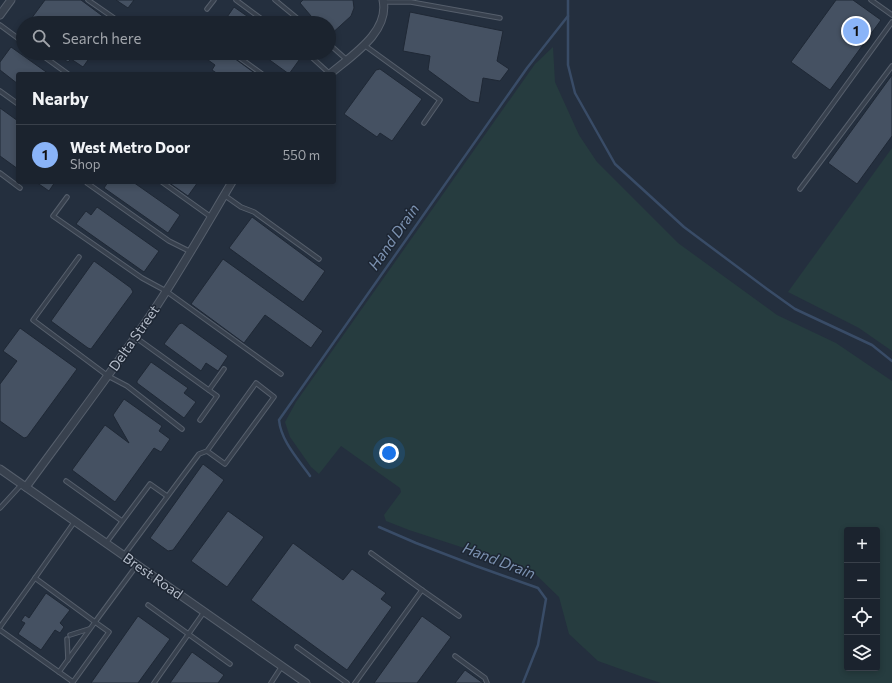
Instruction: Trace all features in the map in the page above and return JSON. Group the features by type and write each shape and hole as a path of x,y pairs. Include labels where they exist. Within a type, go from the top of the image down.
{"street":[{"path":"0,16 11,0"},
{"path":"332,72 372,37 379,27 384,13 384,1"},
{"name":"Delta Street","path":"24,486 108,376 135,337 166,291 231,184"},
{"name":"Brest Road","path":"0,469 306,683"}],"lane":[{"path":"88,0 111,16"},
{"path":"207,9 214,0"},
{"path":"236,0 258,16"},
{"path":"275,0 295,16"},
{"path":"871,0 892,15"},
{"path":"384,1 411,2 500,18"},
{"path":"795,156 892,22"},
{"path":"0,25 16,37"},
{"path":"364,45 440,100 424,123"},
{"path":"336,51 346,60"},
{"path":"49,60 65,72"},
{"path":"243,60 259,72"},
{"path":"315,60 328,72"},
{"path":"800,189 892,66"},
{"path":"0,91 16,103"},
{"path":"0,173 20,188"},
{"path":"88,184 169,241 190,252"},
{"path":"165,184 212,217"},
{"path":"224,195 240,207 254,212 319,259"},
{"path":"66,197 53,216 142,278 166,291 281,374"},
{"path":"79,257 33,320 108,376 126,386 182,428"},
{"path":"135,337 217,396 200,420"},
{"path":"209,390 224,369"},
{"path":"124,555 199,454 207,451 256,383 274,397 226,464 207,451"},
{"path":"66,481 122,521"},
{"path":"106,543 150,484 167,496"},
{"path":"0,508 24,486"},
{"path":"35,578 109,632 73,682 0,628 35,578 75,521"},
{"path":"371,553 459,616"},
{"path":"59,672 137,565"},
{"path":"355,683 422,590"},
{"path":"148,605 230,664"},
{"path":"154,683 204,612"},
{"path":"70,635 89,629"},
{"path":"67,639 68,660"},
{"path":"298,647 347,683"},
{"path":"455,656 485,678 487,683"},
{"path":"271,683 282,666"}],"green space":[{"path":"553,47 555,82 579,135 597,162 678,243 777,315 836,343 892,381 892,683 661,683 598,661 569,634 559,597 531,570 386,521 384,515 401,492 400,488 341,446 319,474 311,467 290,437 285,422 296,402 535,64"},
{"path":"892,148 892,351 859,328 788,292"}],"building":[{"path":"45,0 81,0 103,16 33,16"},
{"path":"116,0 134,0 128,8"},
{"path":"303,0 353,0 354,8 351,16 336,30 336,16 311,16 300,3"},
{"path":"836,0 853,0 881,20 830,90 791,62"},
{"path":"234,7 247,16 228,16"},
{"path":"410,12 503,31 497,61 509,69 500,81 483,78 479,103 470,101 428,70 430,56 403,51"},
{"path":"11,47 16,51 16,60 29,60 46,72 16,72 16,82 0,70 0,62"},
{"path":"72,60 88,60 83,67"},
{"path":"208,60 237,60 253,72 215,72 212,70 215,65"},
{"path":"270,60 299,60 290,72 286,72"},
{"path":"380,69 422,99 392,141 380,133 377,137 344,114 376,70"},
{"path":"892,75 892,136 857,184 828,163"},
{"path":"0,108 16,120 16,168 0,156"},
{"path":"39,184 54,184 49,191"},
{"path":"107,184 136,184 180,215 168,233 104,188"},
{"path":"171,184 197,184 188,196"},
{"path":"97,207 159,251 144,272 76,224 86,211 91,215"},
{"path":"252,217 325,271 303,302 229,248"},
{"path":"223,259 323,331 311,348 265,315 244,343 191,304"},
{"path":"94,261 131,288 133,292 91,349 51,321"},
{"path":"182,323 228,356 218,371 206,363 201,371 164,344 179,324"},
{"path":"20,328 77,369 27,437 24,438 0,421 0,384 17,361 3,351"},
{"path":"151,362 188,388 184,393 196,402 184,418 137,383"},
{"path":"124,399 162,426 159,431 170,439 161,452 154,448 115,502 72,470 105,425 129,443 113,415"},
{"path":"203,464 224,480 173,550 168,551 150,538"},
{"path":"228,511 264,537 227,587 191,561"},
{"path":"293,543 343,580 352,569 386,593 381,599 392,607 347,670 251,600"},
{"path":"46,593 70,610 60,623 64,627 60,633 55,630 41,650 18,634 25,623 21,621 25,615 29,618"},
{"path":"138,616 170,639 138,683 91,683"},
{"path":"422,616 451,637 417,683 374,683"},
{"path":"192,652 224,675 218,683 170,683"},
{"path":"465,670 483,683 455,683"}],"waterway":[{"path":"568,0 568,65 575,93 615,164 684,227 795,309 872,345 892,361"},
{"name":"Hand Drain","path":"310,476 295,456 283,435 279,420 527,68 568,16"},
{"name":"Hand Drain","path":"379,527 416,543 538,588 546,599 538,645 523,683"}],"place":[{"name":"West Metro Door","path":"856,31"}]}
